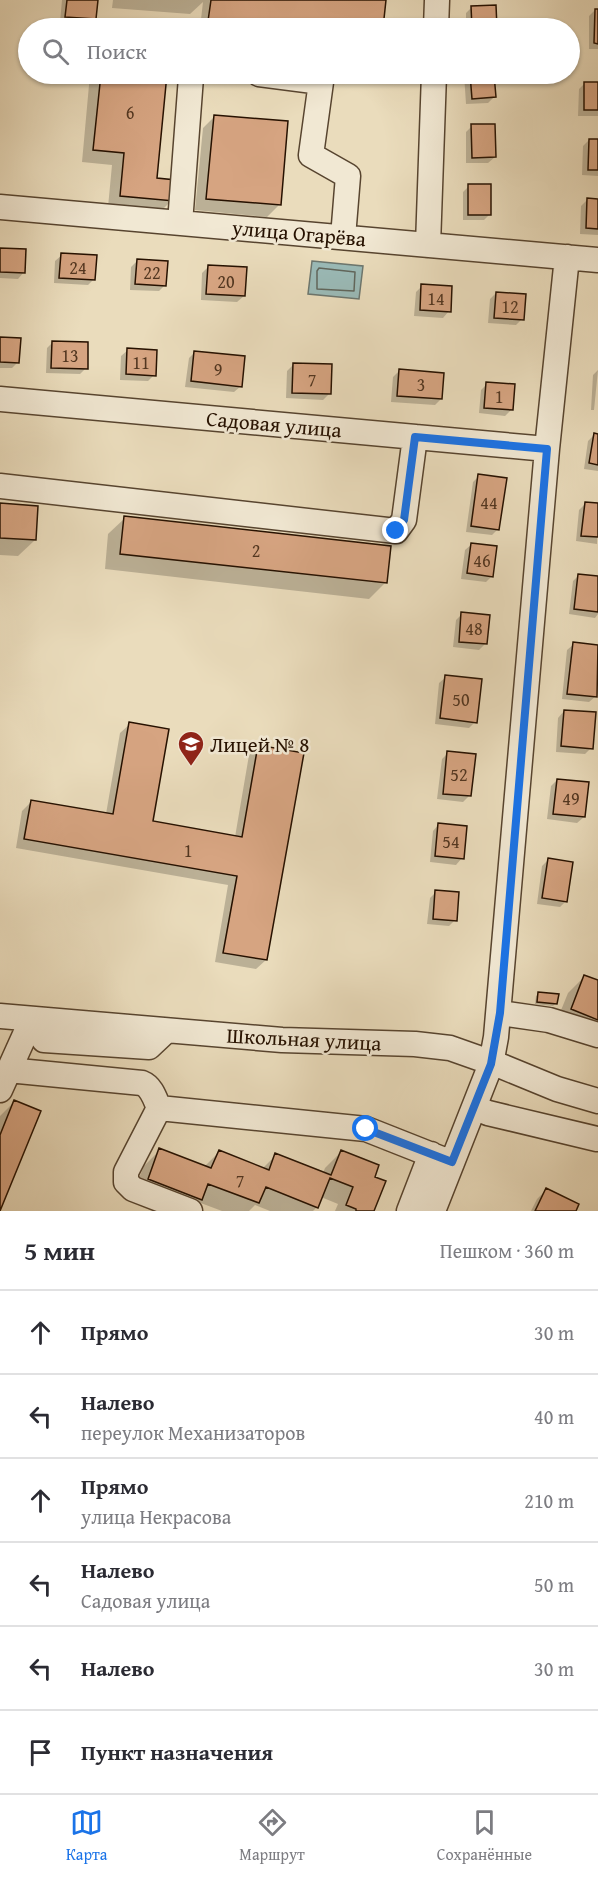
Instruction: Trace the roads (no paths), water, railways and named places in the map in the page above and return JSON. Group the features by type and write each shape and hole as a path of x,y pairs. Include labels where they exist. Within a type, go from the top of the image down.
{"street":[{"path":"436,18 437,0"},
{"path":"180,223 190,84"},
{"path":"321,84 311,155 348,176 343,237"},
{"path":"428,245 434,84"},
{"name":"улица Огарёва","path":"0,207 598,260"},
{"path":"409,1211 474,1107 491,1064 500,1013 547,449 567,257"},
{"name":"Садовая улица","path":"0,399 547,449"},
{"path":"0,486 396,531 404,520 415,437"},
{"path":"500,1013 549,1020 598,1035"},
{"name":"Школьная улица","path":"0,1016 282,1040 415,1044 462,1051 557,1089 598,1101"},
{"path":"32,1019 4,1080 142,1083 147,1085 159,1108"},
{"path":"474,1107 489,1113 597,1138"},
{"path":"159,1108 366,1129 442,1158"},
{"path":"159,1108 126,1172 126,1182 133,1189 190,1211"},
{"path":"433,1211 442,1158"}],"water":[{"path":"312,261 363,266 359,299 308,294"}],"place":[{"name":"Лицей № 8","path":"191,767"}]}
